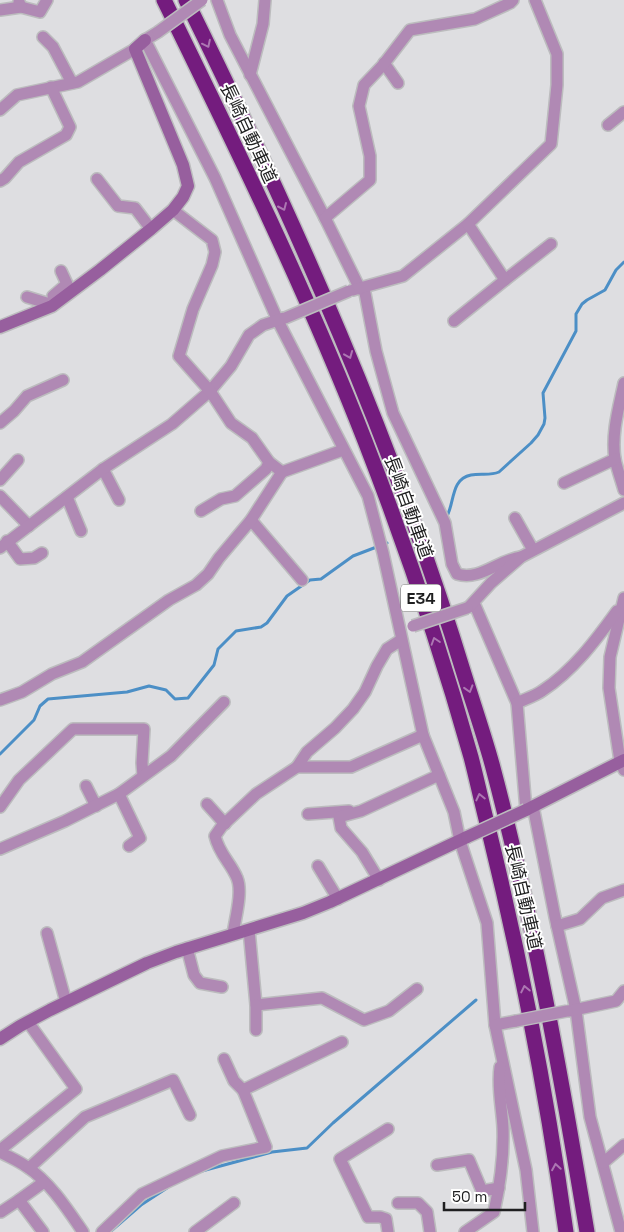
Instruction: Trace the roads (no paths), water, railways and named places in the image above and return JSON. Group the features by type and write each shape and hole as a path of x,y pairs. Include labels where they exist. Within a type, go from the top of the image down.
{"highway":[{"name":"長崎自動車道","path":"164,0 231,137 301,290 364,440 425,610 472,760 508,909 545,1093 566,1232"},
{"name":"長崎自動車道","path":"186,0 263,161 345,344 441,597 491,762 529,913 554,1038 588,1232"}],"street":[{"path":"0,10 20,3 40,12 47,0"},
{"path":"0,110 17,95 72,83 94,73 135,49 202,0"},
{"path":"217,0 230,35 250,76 325,218 358,289 393,413 445,523 452,564 457,574 466,577 475,576 500,563 521,556 624,503"},
{"path":"250,76 263,24 265,0"},
{"path":"325,218 370,180 370,156 358,106 364,85 384,64 410,30 475,19 513,0"},
{"path":"42,553 34,558 20,558 4,545 103,469 172,424 210,391 231,366 249,335 263,325 358,289 403,276 468,224 551,144 557,85 556,54 535,0"},
{"path":"43,37 53,47 72,83"},
{"path":"145,40 215,178 343,450 368,496 383,553 423,736 454,812 487,922 495,1025 526,1170 533,1232"},
{"path":"0,328 54,304 151,229 173,210 183,197 188,186 183,165 135,49"},
{"path":"384,64 398,83"},
{"path":"0,181 19,162 66,135 70,127 51,88"},
{"path":"608,125 624,112"},
{"path":"97,179 118,206 135,208 151,229"},
{"path":"173,210 212,240 215,252 212,265 193,309 179,356 210,391 231,423 252,438 270,462 282,472"},
{"path":"468,224 505,280"},
{"path":"454,321 551,244"},
{"path":"54,304 54,296 67,284 61,271"},
{"path":"28,296 54,304"},
{"path":"0,423 27,396 63,380"},
{"path":"624,383 615,428 624,490"},
{"path":"0,700 22,692 52,674 82,662 169,600 196,585 208,574 251,520 282,472 343,450"},
{"path":"564,483 618,453"},
{"path":"0,480 18,460"},
{"path":"201,511 221,499 234,496 266,469 270,462"},
{"path":"103,469 119,500"},
{"path":"0,496 29,526"},
{"path":"67,497 81,531"},
{"path":"515,518 533,550"},
{"path":"251,520 302,580"},
{"path":"233,934 239,893 238,879 218,847 215,836 256,794 297,767 307,752 335,728 352,710 365,692 387,648 400,635 413,626 471,606 491,583 521,556"},
{"path":"517,703 542,691 571,666 593,644 623,602"},
{"path":"0,1039 66,1002 147,963 187,948 303,913 338,899 623,764 609,688 610,657 623,602"},
{"path":"471,606 517,703 530,808 557,926 590,1116 621,1232"},
{"path":"0,849 119,794 170,756 224,702"},
{"path":"0,807 19,780 73,729 144,729 143,776"},
{"path":"297,767 351,767 423,736"},
{"path":"379,880 362,852 341,828 339,817 361,811 439,775"},
{"path":"86,786 96,806"},
{"path":"119,794 140,838 129,846"},
{"path":"207,804 225,824"},
{"path":"308,814 361,811"},
{"path":"318,866 338,899"},
{"path":"557,926 580,919 602,898 624,890"},
{"path":"249,930 256,1005 256,1030"},
{"path":"47,933 66,1002"},
{"path":"187,948 194,975 200,983 222,987"},
{"path":"256,1005 322,998 364,1020 389,1011 417,989"},
{"path":"495,1025 616,1001 624,991"},
{"path":"28,1022 76,1090 0,1151 29,1168 44,1182 70,1212 84,1232"},
{"path":"243,1090 342,1042"},
{"path":"465,1232 494,1212 499,1188 503,1130 499,1076 502,1055"},
{"path":"102,1232 142,1194 222,1156 266,1147 243,1090 234,1081 224,1060"},
{"path":"29,1168 85,1117 173,1080 190,1115"},
{"path":"388,1129 340,1159 368,1217 386,1219 388,1232"},
{"path":"602,1163 624,1145"},
{"path":"437,1165 469,1160 482,1192 499,1188"},
{"path":"1,1212 44,1182"},
{"path":"19,1200 43,1232"},
{"path":"195,1232 234,1203"},
{"path":"398,1203 418,1203 427,1212 430,1232"}],"waterway":[{"path":"446,518 456,487 464,477 499,472 538,435 545,418 543,393 576,331 576,314 582,304 605,290 616,270 624,262"},
{"path":"0,754 34,720 40,706 48,699 127,692 149,686 166,690 175,699 188,698 214,665 218,649 236,631 261,627 267,623 287,596 310,580 321,579 353,556 387,543"},
{"path":"202,1171 272,1152 307,1148 333,1123 476,1000"},
{"path":"110,1232 141,1205 167,1188"}]}
